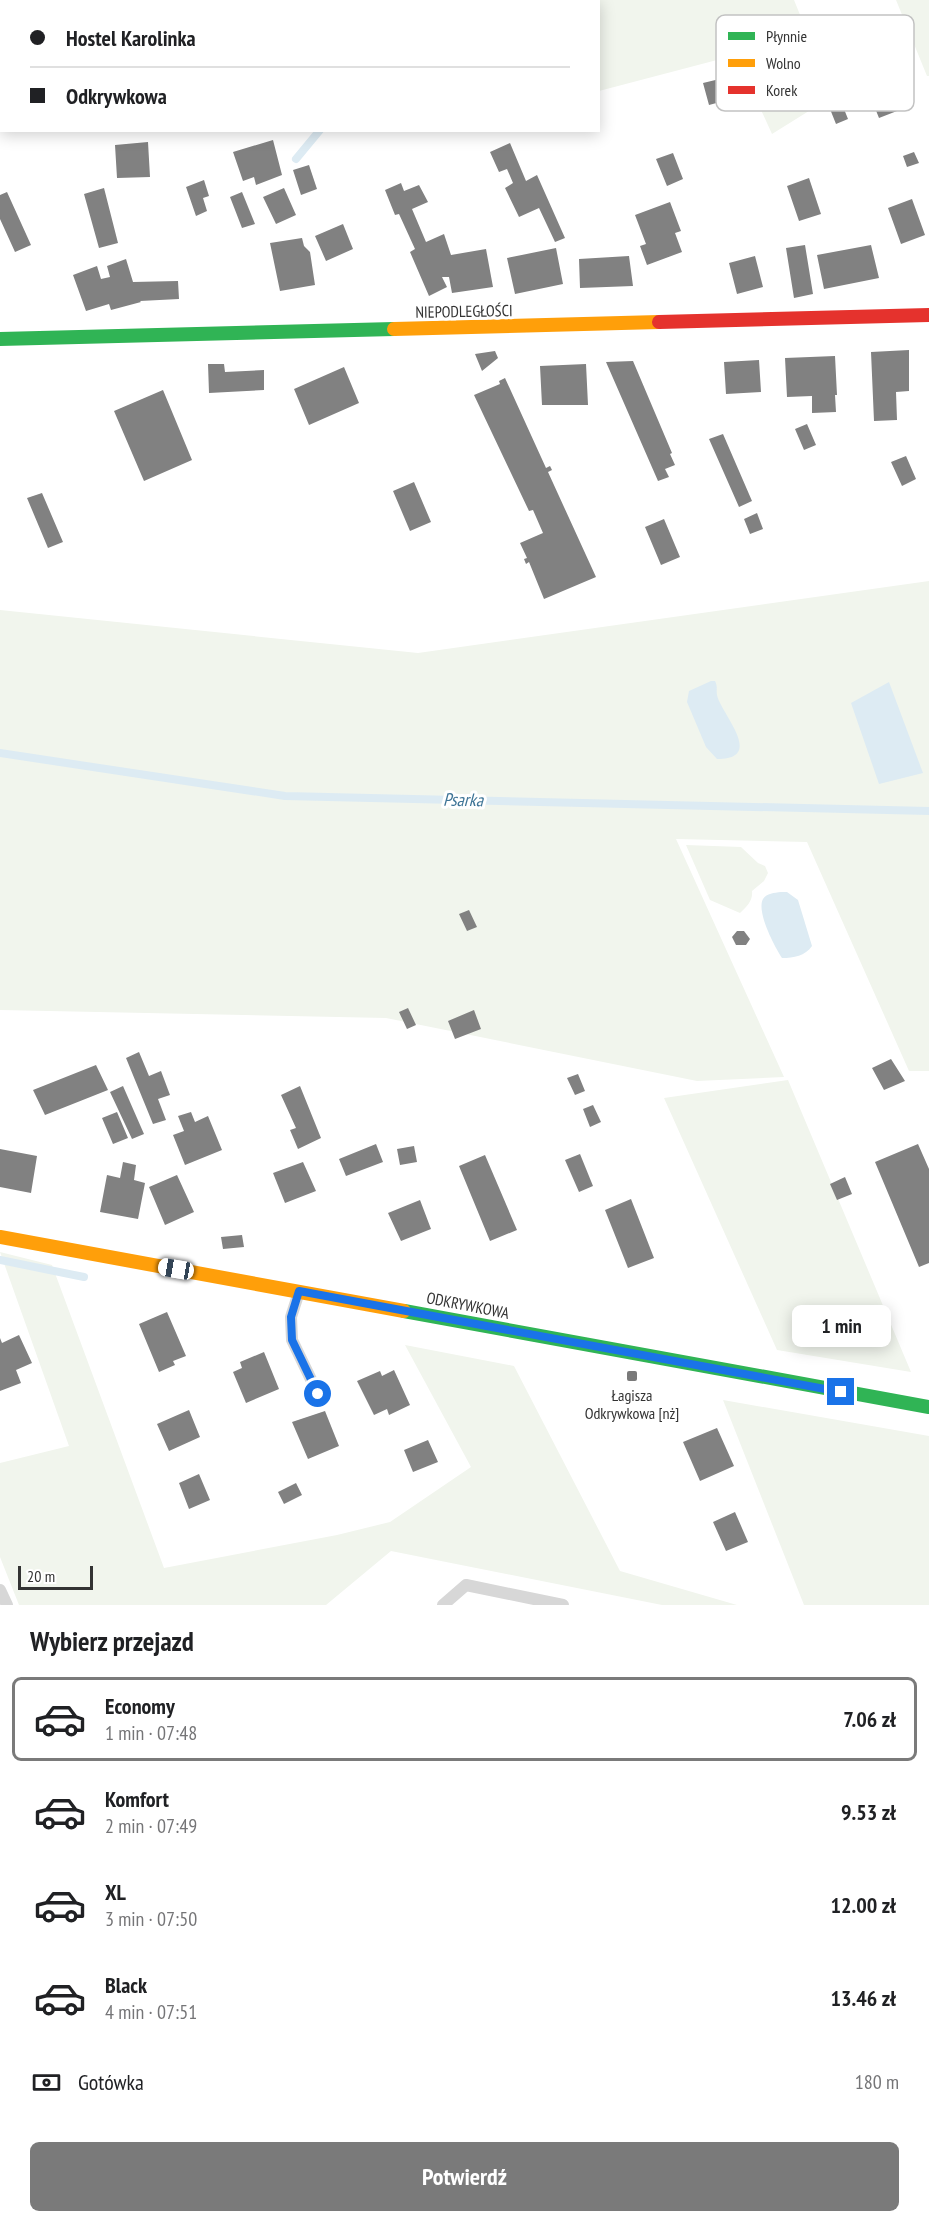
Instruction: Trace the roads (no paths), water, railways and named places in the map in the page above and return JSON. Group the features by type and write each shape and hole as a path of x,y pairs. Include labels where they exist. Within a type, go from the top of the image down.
{"street":[{"name":"NIEPODLEGŁOŚCI","path":"0,339 929,315"},
{"name":"ODKRYWKOWA","path":"0,1237 929,1407"}],"lane":[{"path":"299,1291 291,1317 292,1340 318,1394"},
{"path":"443,1605 466,1586 563,1605"},
{"path":"0,1590 7,1605"}],"waterway":[{"path":"296,159 318,132"},
{"name":"Psarka","path":"0,753 285,796 929,811"},
{"path":"0,1260 84,1277"}],"place":[{"name":"Łagisza Odkrywkowa [nż]","path":"632,1376"}]}
